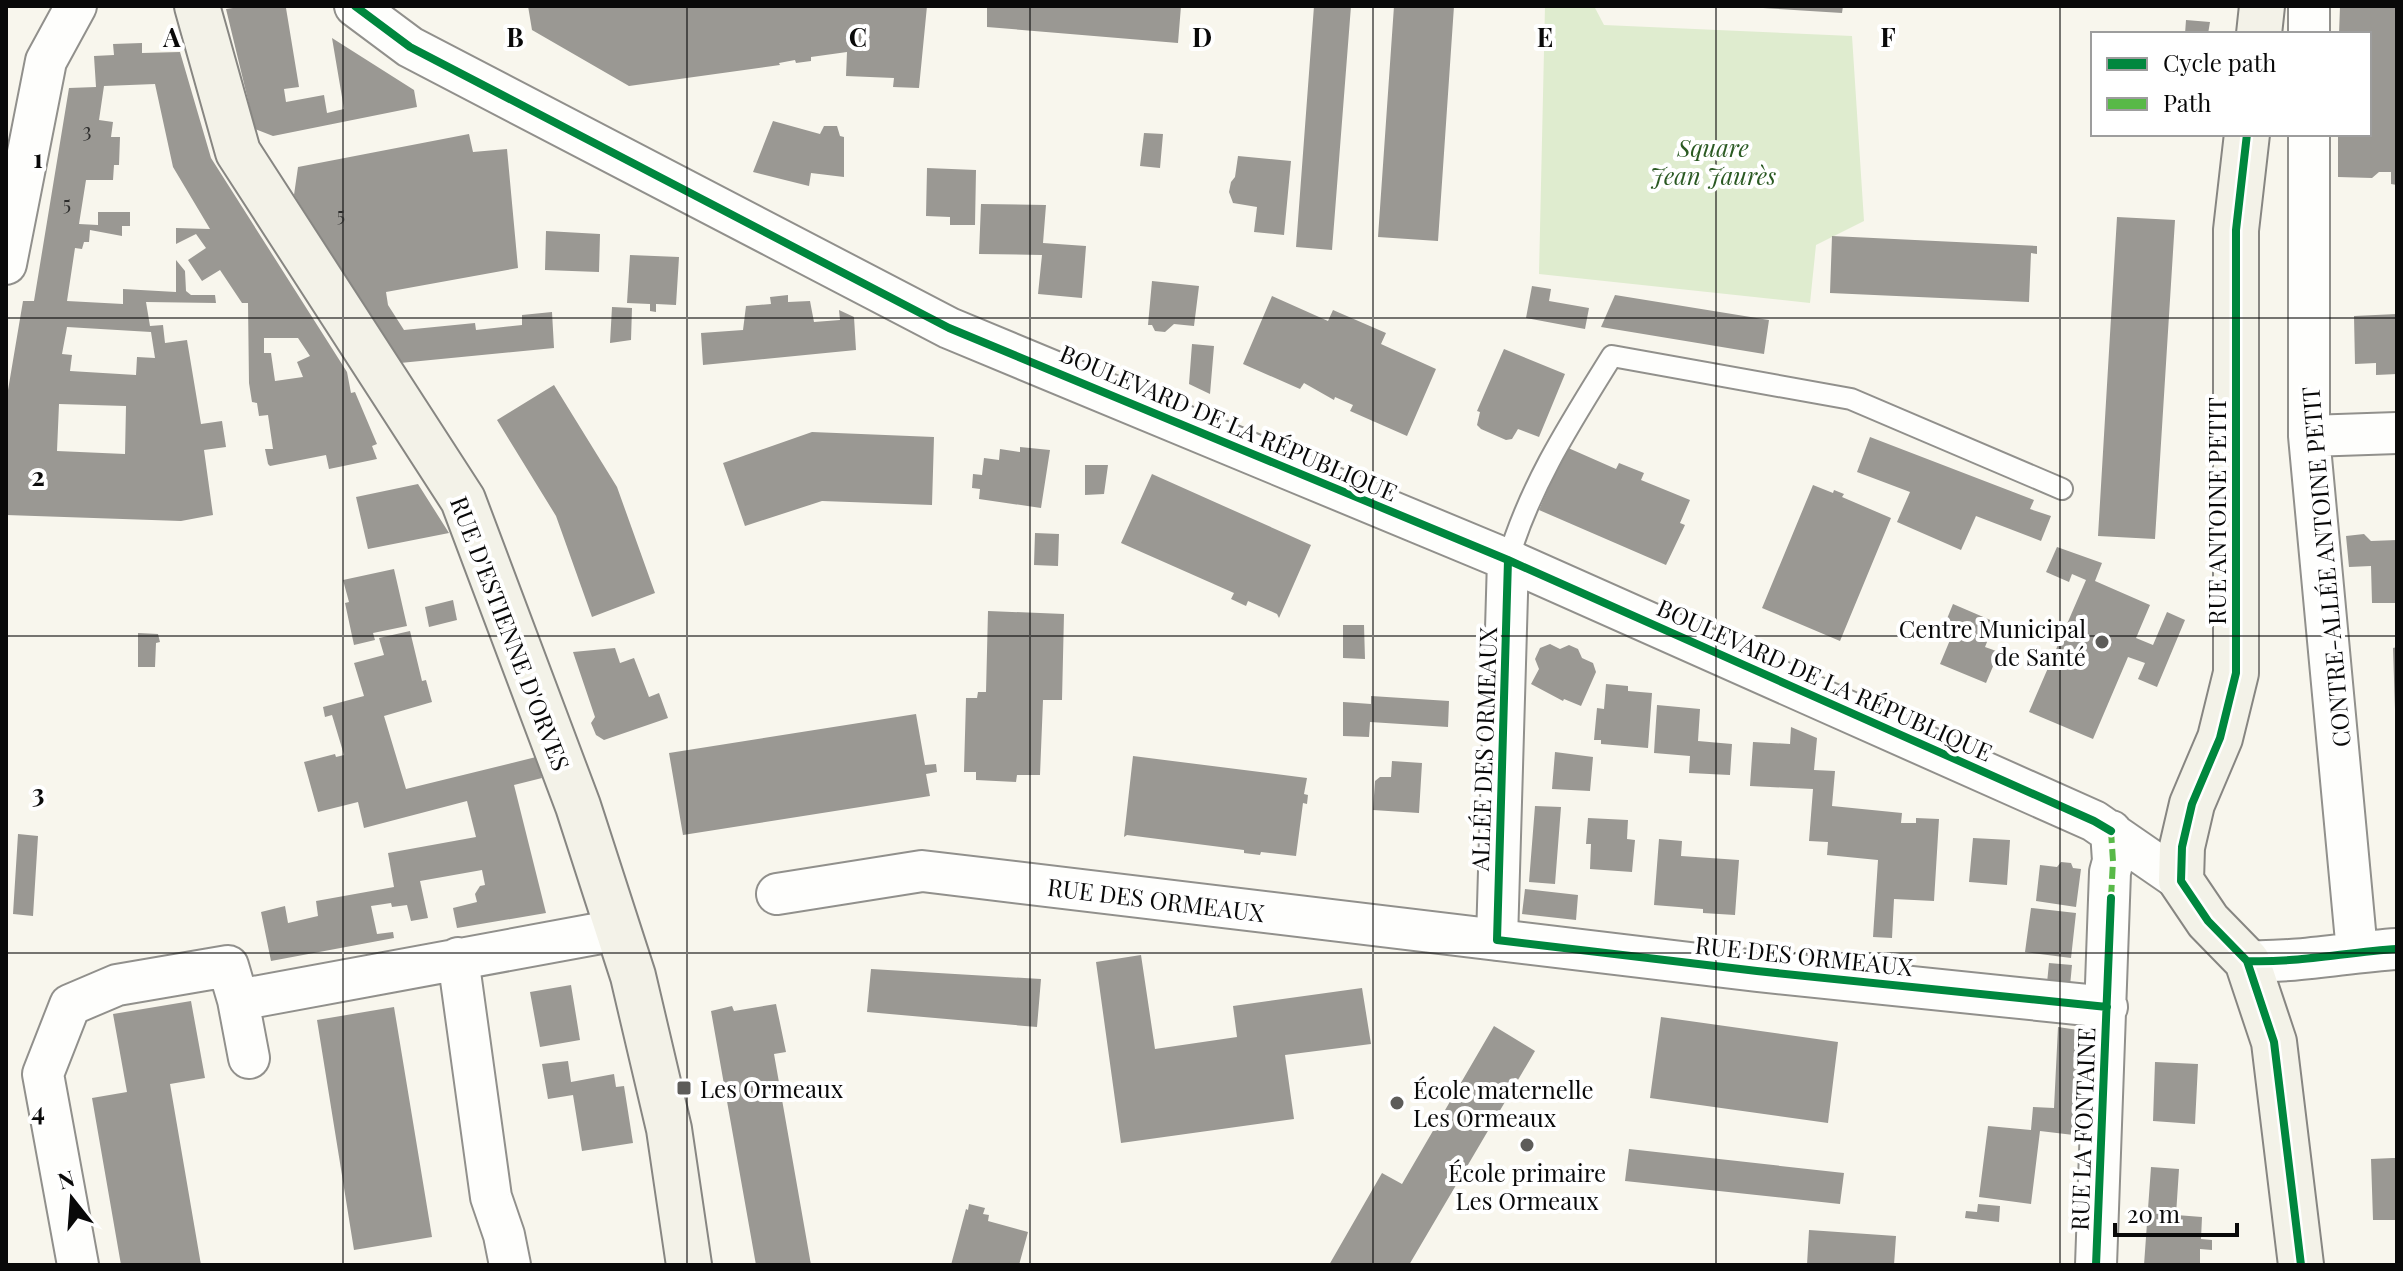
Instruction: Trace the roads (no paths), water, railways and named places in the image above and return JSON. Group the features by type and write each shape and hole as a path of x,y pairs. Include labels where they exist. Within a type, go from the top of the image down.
{"main road":[{"name":"RUE D'ESTIENNE D'ORVES","path":"197,6 238,152 463,500 578,806 633,976 669,1129 689,1265"},
{"path":"2259,32 2262,6"},
{"name":"RUE ANTOINE PETIT","path":"2181,881 2182,847 2192,804 2220,738 2236,673 2236,230 2247,136"},
{"path":"2181,881 2208,921 2247,961 2274,1042 2301,1265"}],"street":[{"path":"6,264 46,61 76,6"},
{"name":"BOULEVARD DE LA RÉPUBLIQUE","path":"355,6 410,47 949,328 1508,560 2094,821 2181,881"},
{"path":"2309,6 2309,32"},
{"name":"CONTRE-ALLÉE ANTOINE PETIT","path":"2309,136 2309,436 2357,952"},
{"path":"2309,436 2397,433"},
{"name":"ALLÉE DES ORMEAUX","path":"1497,940 1508,560"},
{"name":"RUE LA FONTAINE","path":"2096,1265 2113,861 2111,831"},
{"name":"RUE DES ORMEAUX","path":"777,894 922,871 1757,971 2107,1007"},
{"path":"238,1000 617,930"},
{"path":"2247,961 2283,962 2397,949"},
{"path":"458,958 491,1197 510,1265"},
{"path":"78,1265 43,1074 70,1005 117,985 228,966 249,1058"}],"lane":[{"path":"1508,560 1518,527 1551,455 1612,356 1851,399 2062,489"}],"place":[{"name":"Centre Municipal de Santé","path":"2102,642"},
{"name":"Les Ormeaux","path":"684,1088"},
{"name":"École maternelle Les Ormeaux","path":"1397,1103"},
{"name":"École primaire Les Ormeaux","path":"1527,1145"}],"park label":[{"name":"Square Jean Jaurès","path":"1713,161"}]}
